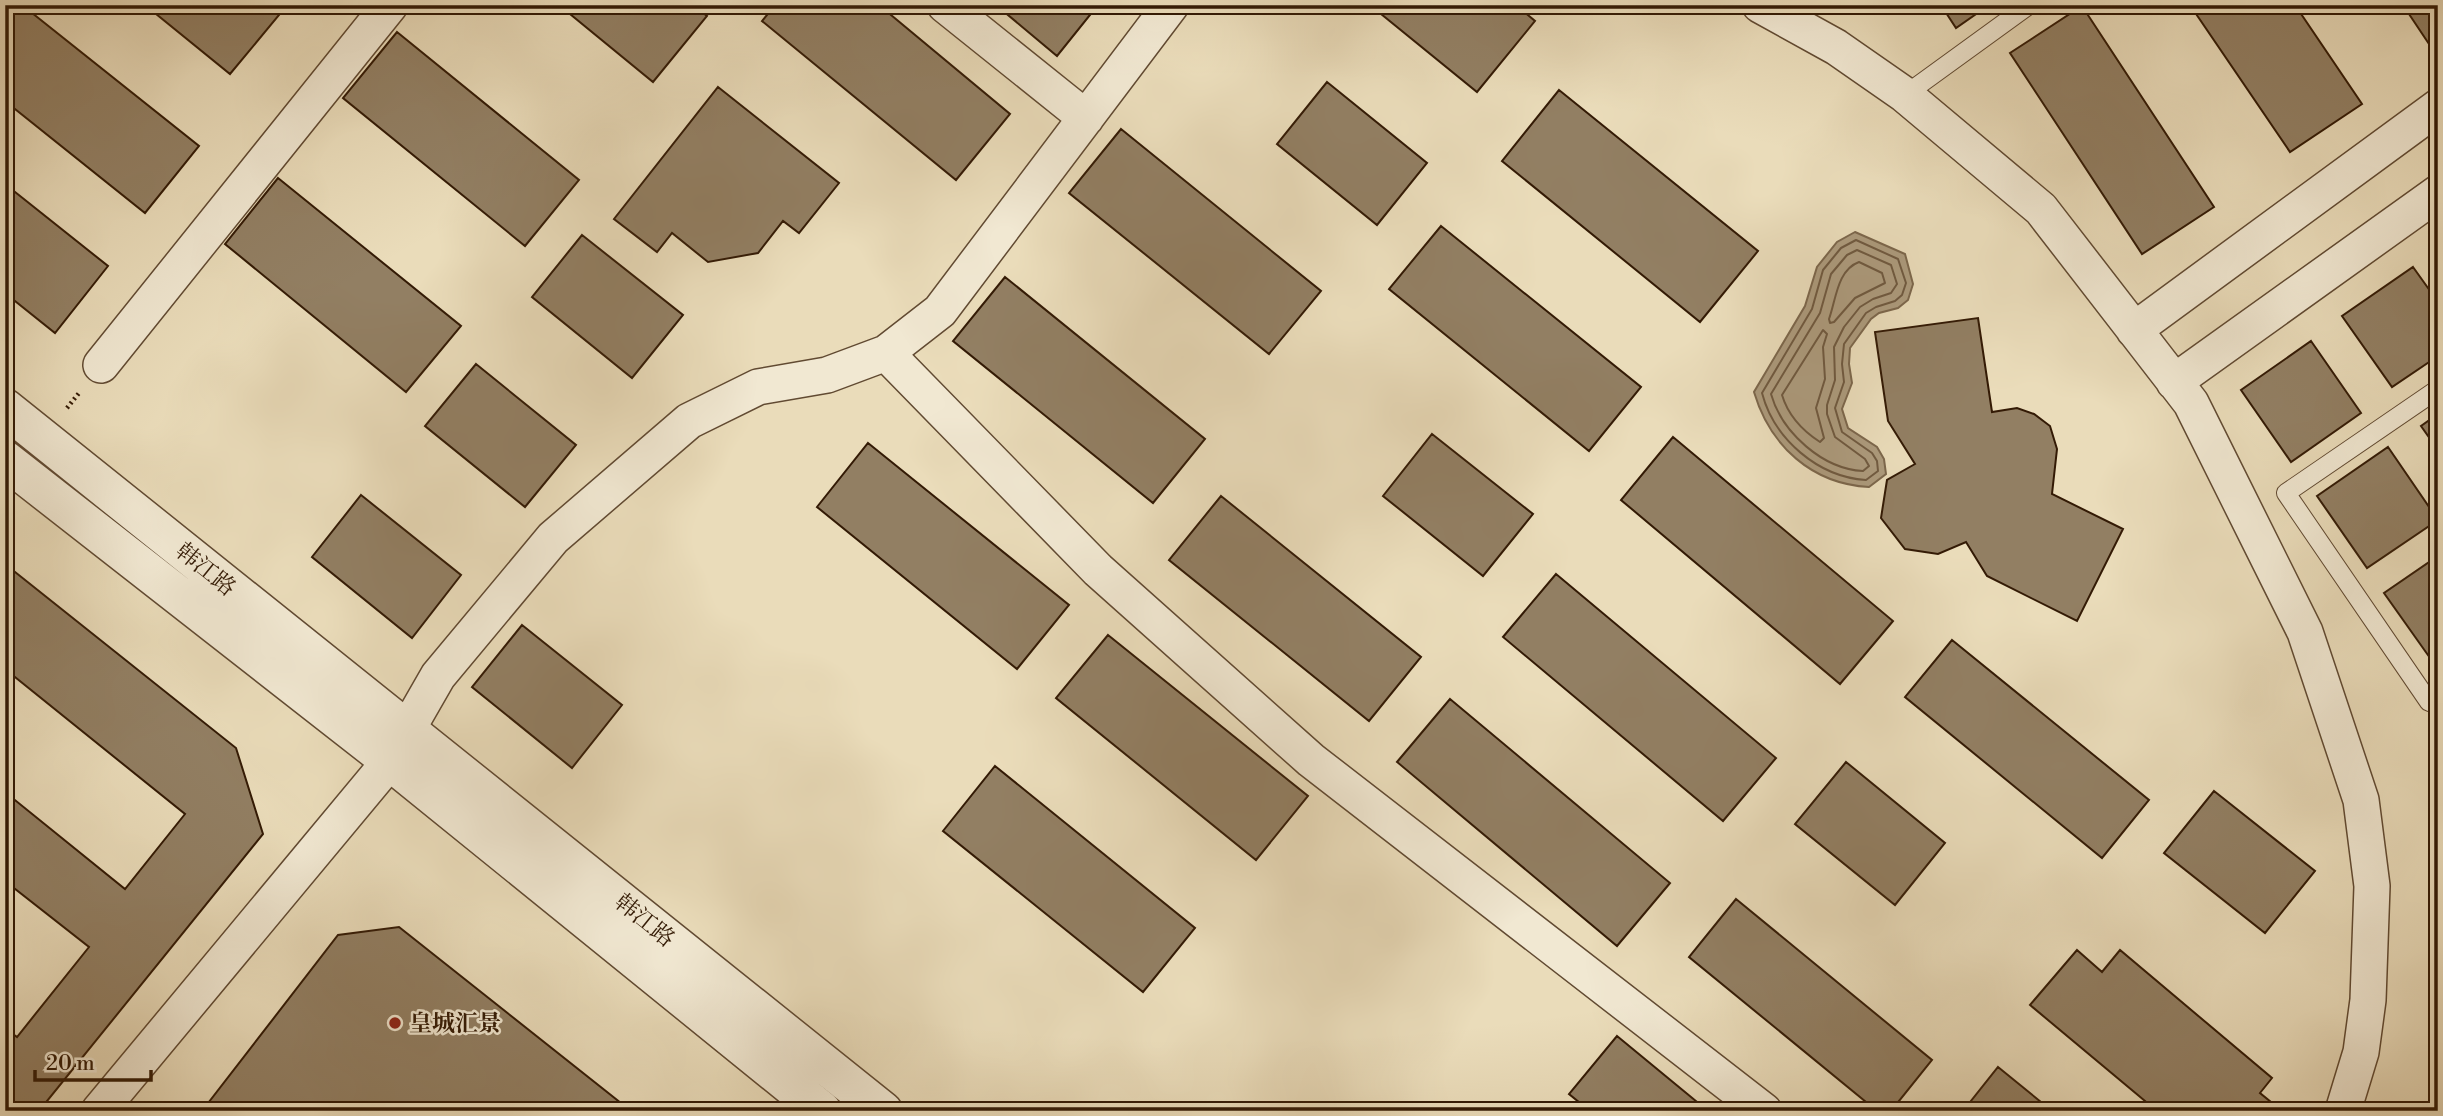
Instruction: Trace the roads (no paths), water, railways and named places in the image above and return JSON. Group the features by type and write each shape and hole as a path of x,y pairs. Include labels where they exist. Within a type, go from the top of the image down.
{"street":[{"path":"101,365 390,5"},
{"path":"945,5 1086,118"},
{"path":"99,1111 399,745 438,676 553,538 690,421 758,387 827,375 886,353 940,311 1171,5"},
{"path":"1766,7 1836,47 1905,95 2041,209 2191,403 2305,632 2361,800 2372,886 2368,1000 2361,1052 2349,1108"},
{"path":"2134,330 2438,107"},
{"path":"2174,382 2438,193"},
{"path":"886,353 1098,570 1311,760 1764,1111"},
{"name":"韩江路","path":"5,408 822,1111"},
{"name":"韩江路","path":"5,460 399,745 883,1111"}],"lane":[{"path":"1905,95 2029,5"},
{"path":"2438,389 2286,493 2429,702 2438,695"}],"water":[{"path":"1855,232 1905,254 1913,284 1908,300 1898,308 1879,313 1871,319 1850,348 1852,383 1842,409 1848,428 1877,447 1884,459 1886,474 1869,487 1829,478 1796,459 1771,429 1754,392 1805,306 1817,267 1837,242"}],"place":[{"name":"皇城汇景","path":"395,1023"}]}
